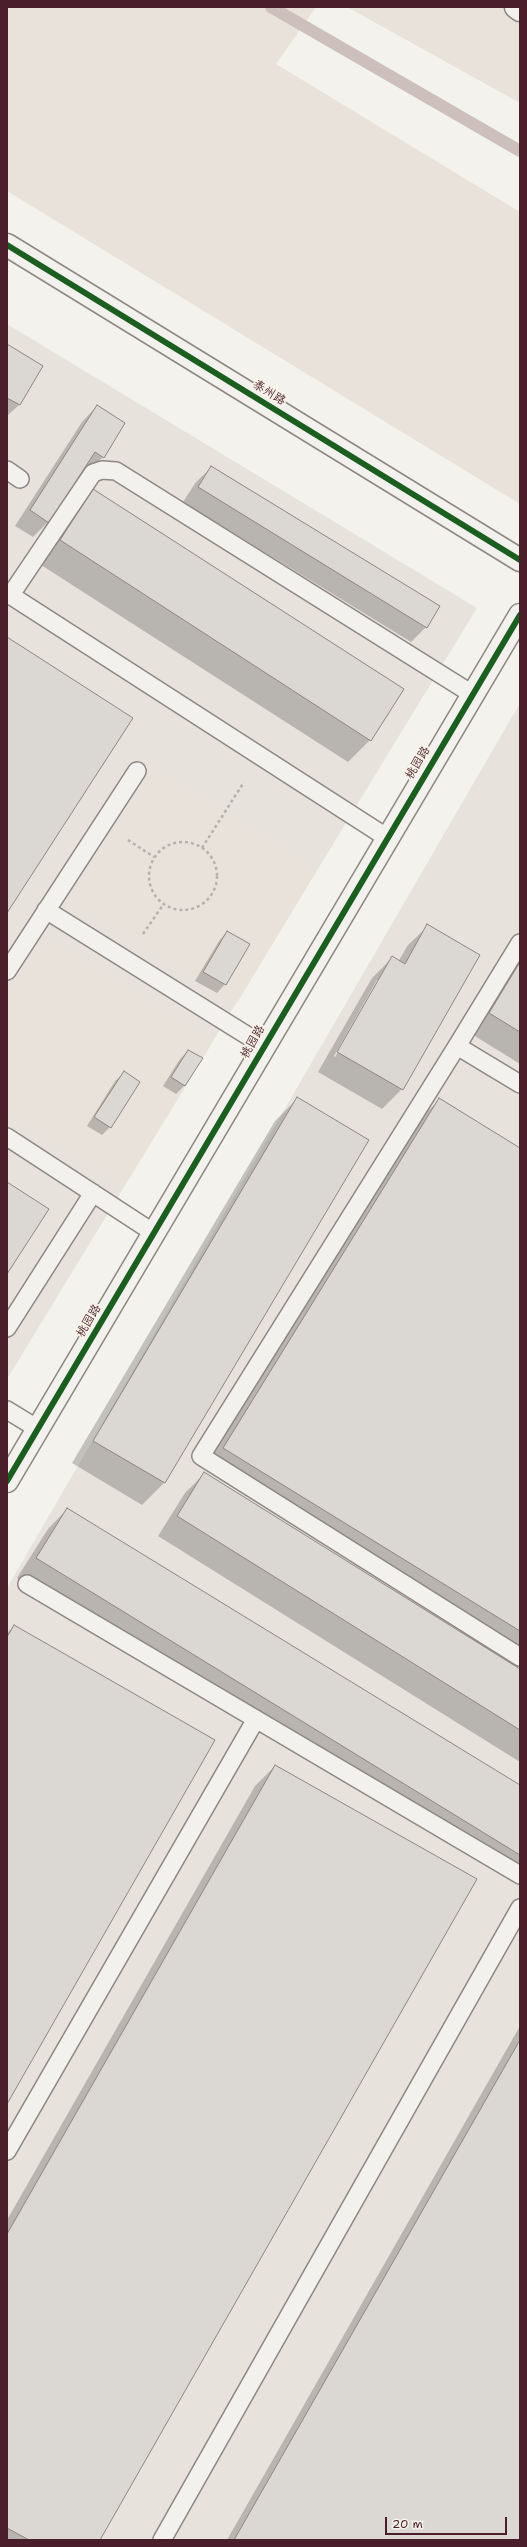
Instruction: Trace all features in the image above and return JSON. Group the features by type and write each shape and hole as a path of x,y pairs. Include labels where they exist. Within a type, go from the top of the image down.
{"street":[{"path":"516,7 520,10"},
{"name":"泰州路","path":"7,245 520,560"},
{"name":"桃园路","path":"7,1481 386,837 520,614"}],"lane":[{"path":"386,837 9,595 93,473 102,470 116,471 472,694"},
{"path":"7,971 137,771"},
{"path":"46,910 264,1046"},
{"path":"520,943 458,1046 201,1456 520,1657"},
{"path":"458,1046 520,1084"},
{"path":"7,1137 154,1233"},
{"path":"7,1328 93,1193"},
{"path":"7,1410 38,1429"},
{"path":"27,1584 520,1875"},
{"path":"7,2151 256,1719"},
{"path":"162,2540 520,1908"}],"path":[{"path":"202,848 260,756"},
{"path":"179,842 191,843 202,848 215,864 217,876 216,887 210,898 197,908 186,911 174,910 163,905 151,892 148,880 149,868 154,857 167,846 179,842"},
{"path":"126,960 163,905"}],"shaded area":[{"path":"7,7 316,7 276,64 520,212 520,504 7,191"},
{"path":"347,7 520,7 520,103"},
{"path":"7,324 477,608 7,1379"},
{"path":"520,703 520,2540 7,2540 7,1588"},
{"path":"155,771 316,872 237,1003 83,905 80,897 82,886"},
{"path":"50,944 63,949 212,1043 125,1185 7,1108 7,998 38,950"}],"building":[{"path":"7,344 43,366 20,405 7,398"},
{"path":"97,405 125,423 104,458 95,452 49,523 30,510"},
{"path":"211,466 440,606 427,628 198,487"},
{"path":"93,489 404,689 371,741 60,540"},
{"path":"7,637 133,718 7,913"},
{"path":"427,924 480,955 403,1090 337,1052 392,956 405,964"},
{"path":"227,931 250,944 226,985 203,972"},
{"path":"520,962 520,1032 489,1013"},
{"path":"188,1050 203,1058 185,1086 171,1077"},
{"path":"124,1071 140,1082 111,1128 94,1117"},
{"path":"297,1097 369,1140 165,1483 93,1441"},
{"path":"439,1098 520,1148 520,1631 223,1448"},
{"path":"7,1182 49,1209 7,1274"},
{"path":"204,1472 520,1669 520,1730 177,1516"},
{"path":"67,1508 520,1785 520,1855 36,1558"},
{"path":"14,1625 215,1740 7,2104 7,1637"},
{"path":"275,1765 477,1879 100,2540 29,2540 7,2528 7,2234"},
{"path":"520,2040 520,2540 234,2540"}],"waterway":[{"path":"271,7 520,151"}],"cycle path":[{"path":"7,245 520,560"},
{"path":"7,1481 520,615"}]}
